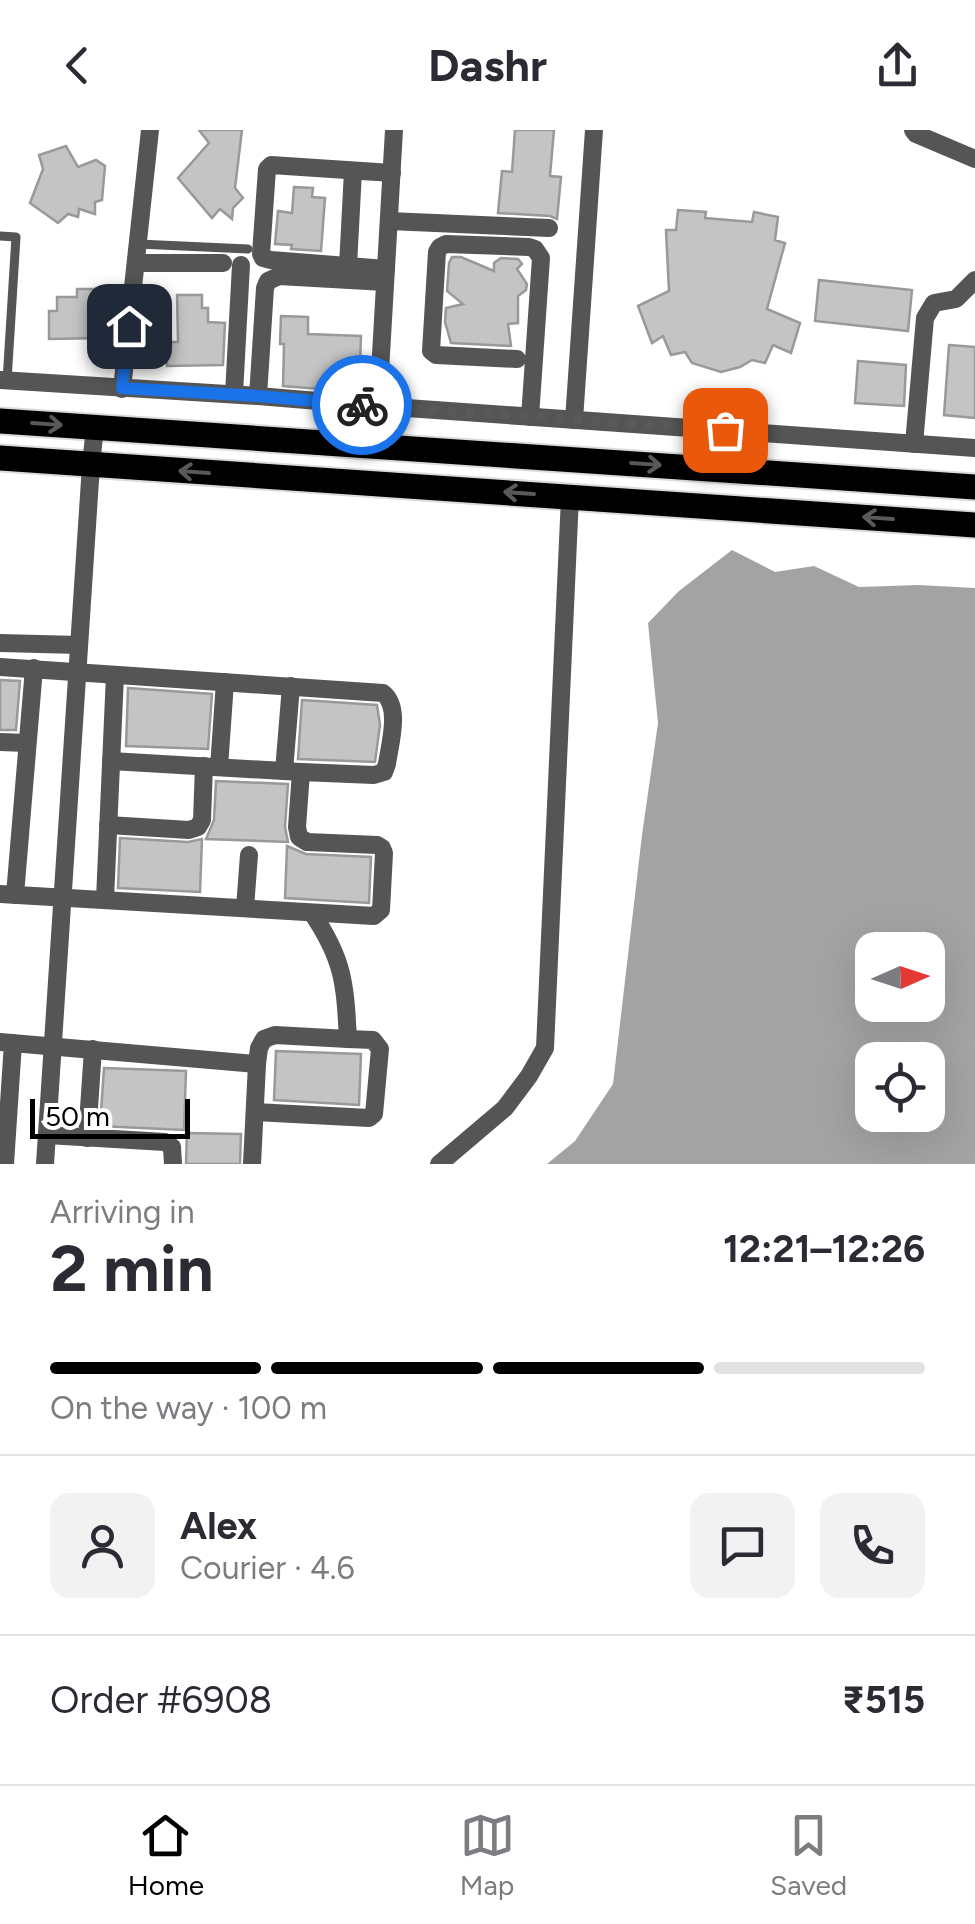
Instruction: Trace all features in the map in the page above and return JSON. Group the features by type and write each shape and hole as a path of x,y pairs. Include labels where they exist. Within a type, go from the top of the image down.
{"main road":[{"path":"0,421 975,487"},
{"path":"0,458 975,525"}],"street":[{"path":"122,388 150,130"},
{"path":"378,406 394,130"},
{"path":"574,420 594,130"},
{"path":"912,130 975,159"},
{"path":"386,276 348,266 270,260 261,254 269,167 392,173"},
{"path":"348,266 353,171"},
{"path":"389,222 549,228"},
{"path":"517,359 431,351 440,247 446,244 529,248 539,252 542,258 530,416"},
{"path":"137,253 237,259 234,394"},
{"path":"258,396 268,281 279,276 386,276"},
{"path":"914,444 925,318 934,303 956,299 975,280"},
{"path":"3,380 975,448"},
{"path":"45,1164 95,427"},
{"path":"439,1164 505,1108 530,1076 545,1048 570,497"},
{"path":"0,643 79,646"},
{"path":"0,666 383,693 390,698 393,708 388,764 384,772 374,775 111,761"},
{"path":"34,668 22,818 8,894 374,916 381,910 384,852 376,845 307,842 299,837 292,771 292,686"},
{"path":"105,900 115,675"},
{"path":"108,825 189,830 198,827 225,682"},
{"path":"0,742 27,743"},
{"path":"0,816 22,818"},
{"path":"245,908 249,855"},
{"path":"312,912 329,938 344,982 348,1039"},
{"path":"252,1164 257,1064 264,1039 275,1035 373,1040 380,1049 374,1114 369,1118 255,1112"},
{"path":"4,1164 7,1043 257,1064"},
{"path":"86,1138 93,1049"},
{"path":"47,1135 164,1142 172,1147 173,1164"}],"lane":[{"path":"0,236 16,237 3,380"},
{"path":"137,253 237,259"}],"shaded area":[{"path":"732,550 775,572 814,566 859,587 975,588 975,1164 547,1164 575,1141 613,1084 658,723 648,623 679,591"}],"building":[{"path":"199,130 242,130 235,188 243,198 233,208 232,219 220,209 212,218 178,178 209,143"},
{"path":"515,130 554,130 550,176 561,177 557,219 498,213 502,171 512,172"},
{"path":"66,146 78,167 96,160 105,166 102,200 95,202 95,214 79,209 78,217 68,214 58,223 30,203 43,169 39,155"},
{"path":"294,187 313,188 312,197 325,198 321,251 275,244 278,211 292,213"},
{"path":"678,210 706,212 705,218 752,222 754,212 778,217 775,240 785,243 767,309 800,323 791,353 773,345 765,363 752,360 721,372 692,363 685,352 671,355 663,336 652,343 638,306 669,291 666,230 676,230"},
{"path":"452,257 494,271 494,263 501,258 518,259 522,264 517,269 527,284 518,296 518,323 508,324 511,346 451,343 446,308 463,304 447,291"},
{"path":"819,280 912,290 908,331 815,321"},
{"path":"77,289 100,289 103,338 49,339 49,311 57,311 57,297 77,297"},
{"path":"177,295 202,295 202,308 208,308 208,322 225,323 223,365 167,366 167,342 178,342"},
{"path":"281,316 308,317 308,334 361,336 359,392 283,386"},
{"path":"949,345 975,347 975,418 944,415"},
{"path":"858,361 906,365 904,406 855,403"},
{"path":"0,680 20,681 16,730 0,730"},
{"path":"128,688 212,694 208,749 126,746"},
{"path":"302,700 377,705 380,725 375,762 298,759"},
{"path":"216,781 288,784 288,842 206,839 214,820"},
{"path":"120,838 188,842 202,839 200,892 118,888"},
{"path":"287,846 306,854 371,857 369,903 285,898"},
{"path":"276,1051 361,1054 359,1105 274,1100"},
{"path":"104,1068 186,1071 184,1130 100,1126"},
{"path":"187,1133 241,1134 240,1164 186,1164"}],"way so far":[{"path":"362,405 725,430"}],"route":[{"path":"129,326 122,388 362,405"}]}
